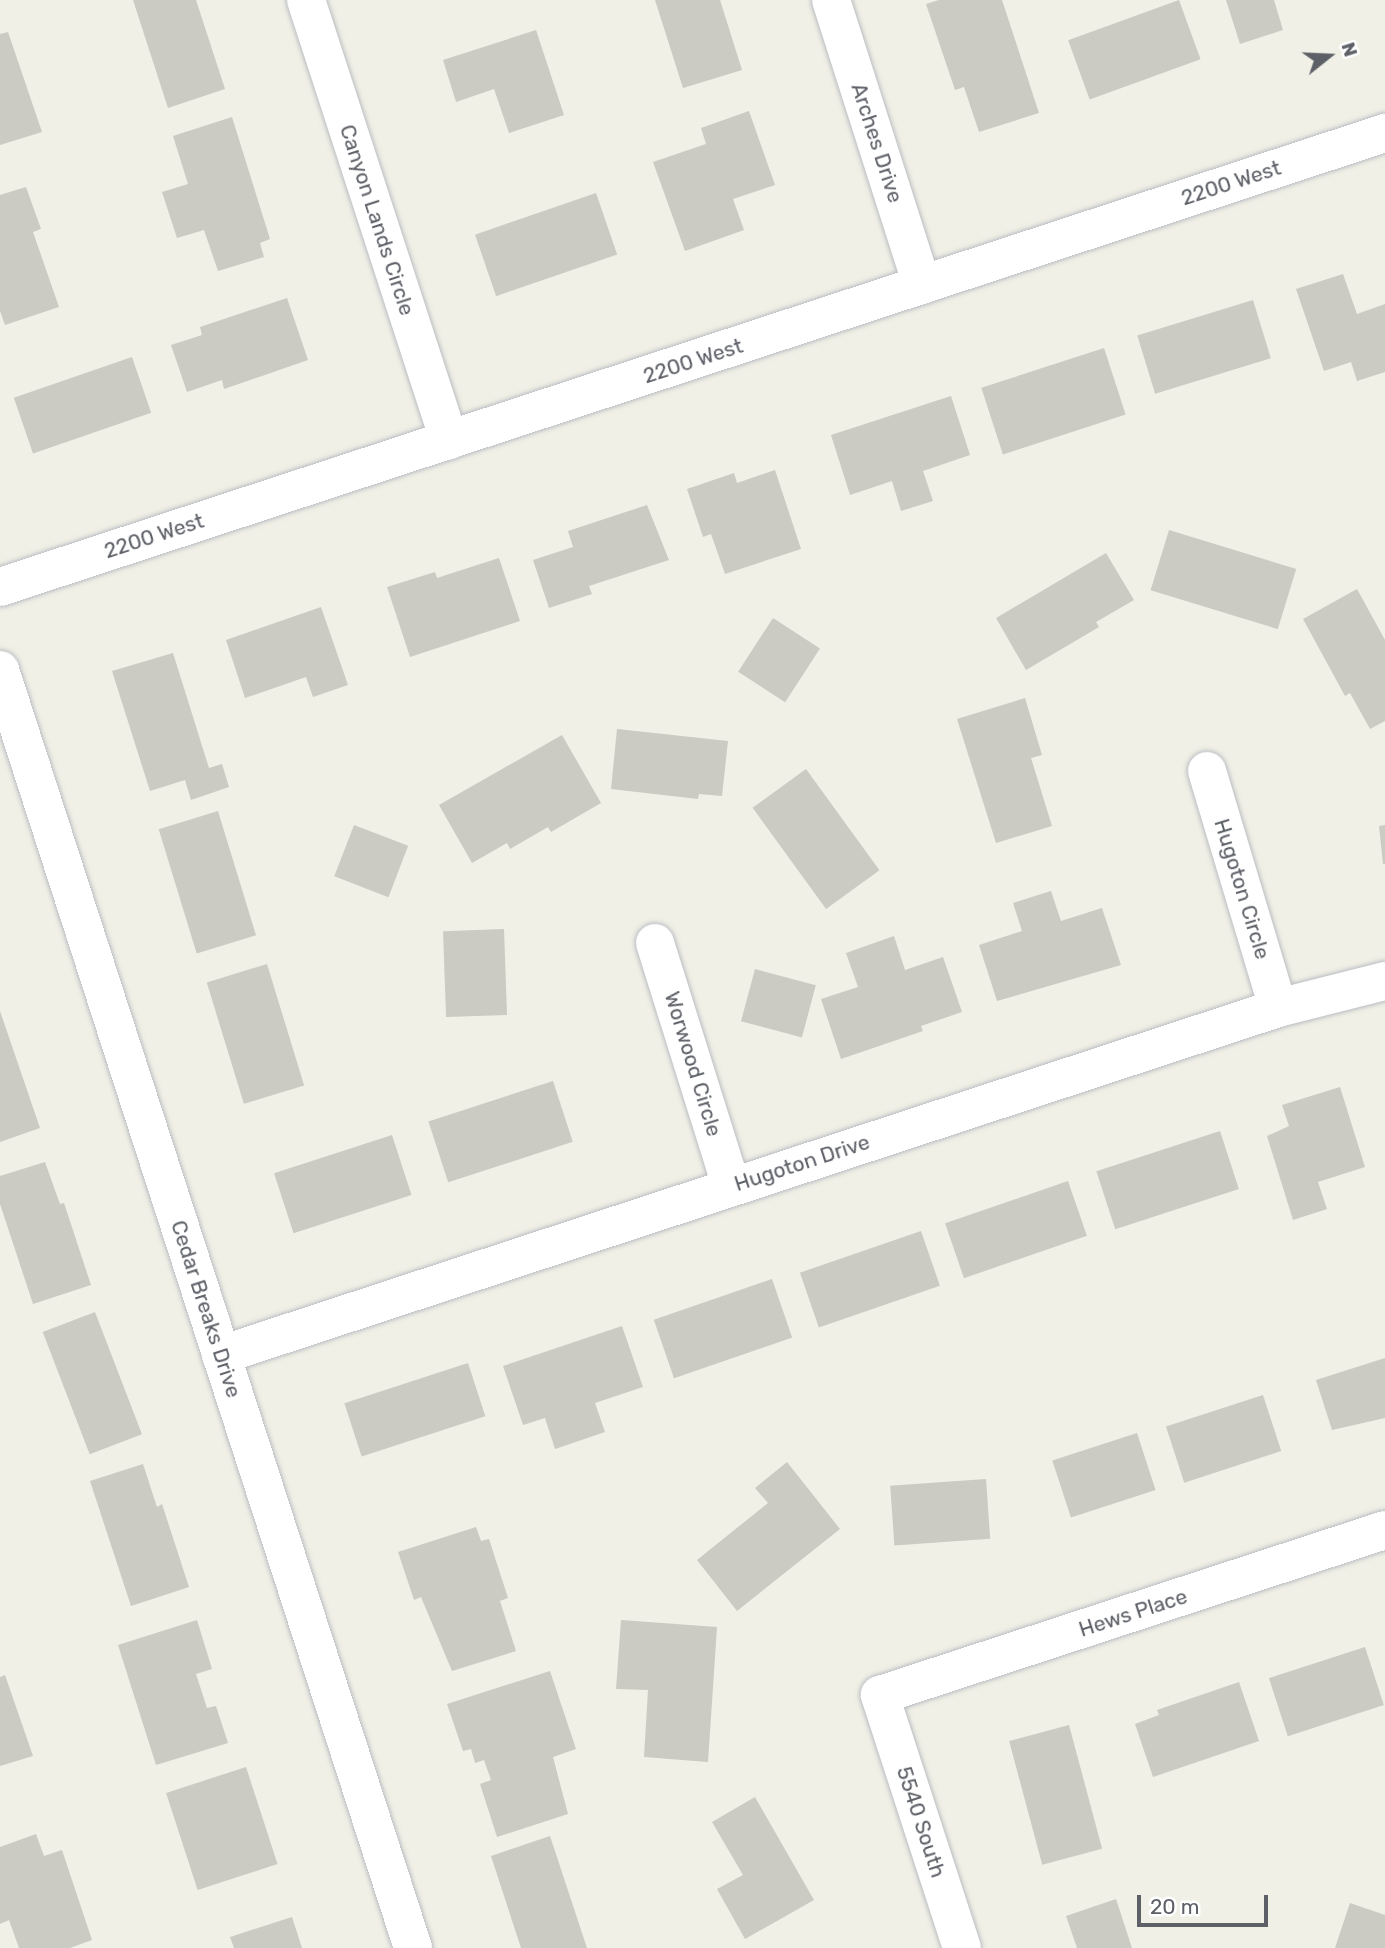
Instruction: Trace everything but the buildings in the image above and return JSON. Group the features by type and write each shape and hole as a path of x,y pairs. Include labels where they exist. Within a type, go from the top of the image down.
{"street":[{"name":"Canyon Lands Circle","path":"306,0 449,440"},
{"name":"Arches Drive","path":"831,0 922,285"},
{"name":"2200 West","path":"0,587 1385,132"},
{"name":"Cedar Breaks Drive","path":"0,670 413,1948"},
{"name":"Hugoton Circle","path":"1207,771 1278,1008"},
{"name":"Worwood Circle","path":"655,943 731,1186"},
{"name":"Hugoton Drive","path":"221,1355 1278,1008 1385,981"},
{"name":"Hews Place","path":"880,1695 1385,1530"},
{"name":"5540 South","path":"880,1695 962,1948"}]}
